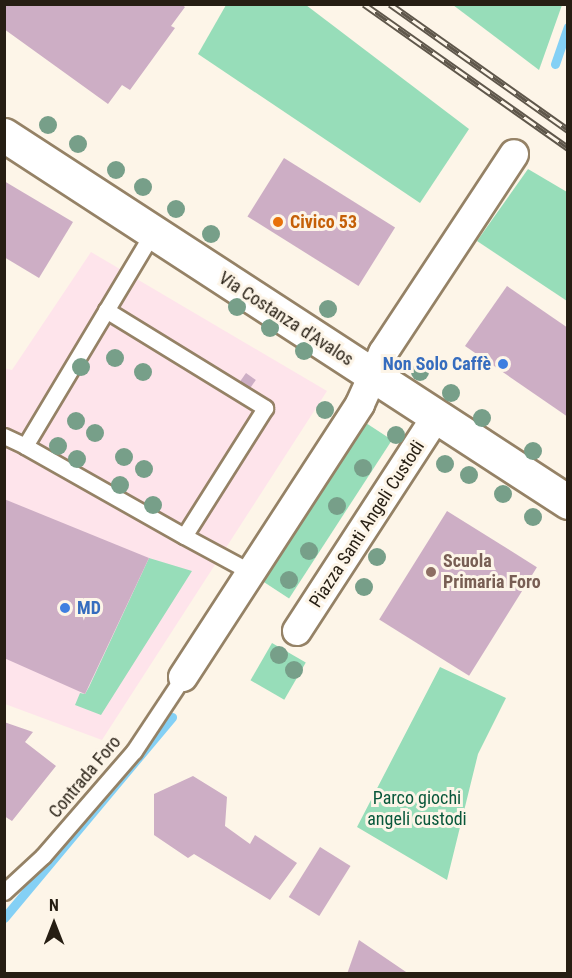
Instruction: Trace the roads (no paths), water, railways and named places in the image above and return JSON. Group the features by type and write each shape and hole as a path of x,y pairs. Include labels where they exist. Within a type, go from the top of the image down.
{"main road":[{"name":"Via Costanza d'Avalos","path":"4,135 567,502"}],"street":[{"path":"183,678 375,376 383,353 514,154"},
{"name":"Piazza Santi Angeli Custodi","path":"297,631 436,417"}],"lane":[{"path":"25,446 153,232"},
{"path":"106,310 265,408 184,536"},
{"path":"4,436 184,536 244,581"},
{"name":"Contrada Foro","path":"4,892 43,856 134,751 183,678"}],"waterway":[{"path":"555,64 568,27"},
{"path":"4,918 172,717"}],"railway":[{"path":"364,4 568,148"},
{"path":"390,4 568,130"}],"place":[{"name":"Civico 53","path":"278,222"},
{"name":"Non Solo Caffè","path":"503,364"},
{"name":"Scuola Primaria Foro","path":"431,572"},
{"name":"MD","path":"65,608"}],"park label":[{"name":"Parco giochi angeli custodi","path":"417,809"}]}
